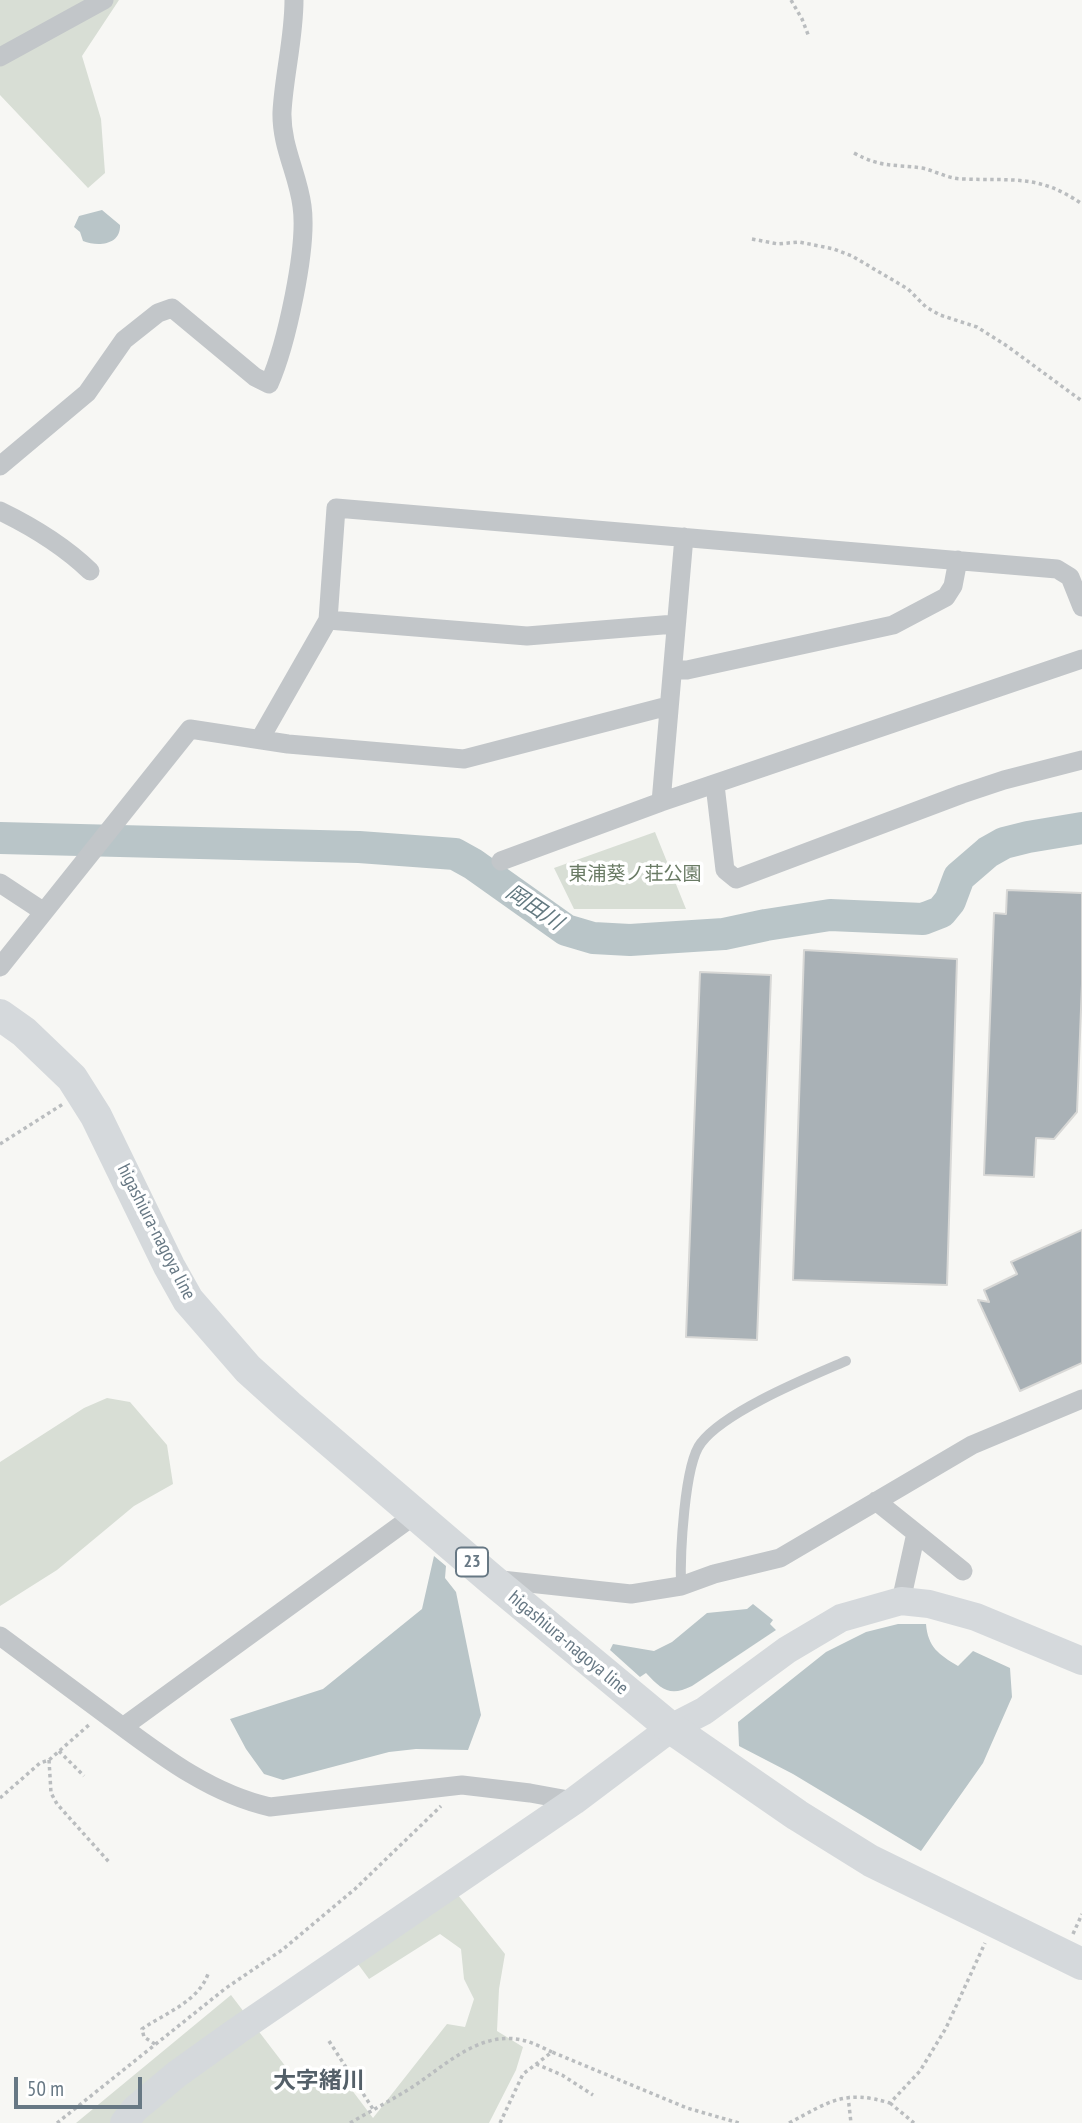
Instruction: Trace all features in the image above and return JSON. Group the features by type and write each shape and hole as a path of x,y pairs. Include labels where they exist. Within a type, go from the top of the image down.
{"main road":[{"name":"higashiura-nagoya line","path":"0,1014 24,1032 81,1092 115,1152 188,1300 248,1369 491,1579 671,1728 797,1815 871,1861 1082,1964"}],"street":[{"path":"0,57 104,0"},
{"path":"0,466 87,393 124,340 158,313 172,308 254,376 269,384 276,368 299,268 304,217 284,139 282,112 295,0"},
{"path":"260,738 328,620 336,508 958,559 1061,570 1070,578 1082,607"},
{"path":"0,511 49,539 90,571"},
{"path":"661,802 684,537"},
{"path":"673,670 687,670 893,625 946,597 953,586 958,559"},
{"path":"328,620 527,636 675,624"},
{"path":"501,861 661,802 1082,659"},
{"path":"0,967 190,729 288,744 464,759 668,706"},
{"path":"715,785 724,870 736,879 993,784 1082,760"},
{"path":"0,883 44,912"},
{"path":"491,1579 631,1594 681,1586 714,1574 780,1558 972,1445 1082,1399"},
{"path":"876,1501 963,1571"},
{"path":"123,1727 416,1514"},
{"path":"901,1601 916,1533"},
{"path":"124,2123 135,2109 177,2074 237,2031 574,1801 671,1728 704,1711 787,1650 841,1618 901,1601 929,1604 964,1613 1082,1661"},
{"path":"0,1636 202,1782 245,1801 270,1807 462,1785 574,1801"}],"lane":[{"path":"681,1586 681,1562 692,1461 699,1444 730,1418 794,1384 846,1361"}],"path":[{"path":"791,0 809,37"},
{"path":"854,153 873,163 924,169 950,178 1009,179 1040,183 1057,188 1082,204"},
{"path":"752,239 778,244 799,242 834,249 852,256 908,289 926,307 940,315 976,327 1007,345 1082,401"},
{"path":"0,1144 81,1092"},
{"path":"0,1798 103,1713"},
{"path":"59,1751 84,1776"},
{"path":"49,1760 51,1793 57,1804 109,1862"},
{"path":"57,2123 226,1988 282,1950 344,1898 462,1785"},
{"path":"890,2103 919,2071 946,2028 994,1922"},
{"path":"155,2044 144,2037 142,2029 184,2003 204,1986 208,1974"},
{"path":"350,2123 407,2091 460,2053 499,2039 522,2040 687,2108 739,2123"},
{"path":"329,2042 373,2109"},
{"path":"500,2123 523,2074 552,2052"},
{"path":"536,2064 562,2075 593,2095"},
{"path":"848,2096 851,2123"},
{"path":"789,2123 848,2096 867,2096 890,2103 914,2123"}],"green space":[{"path":"0,0 119,0 82,56 101,119 105,173 88,188 0,95"},
{"name":"東浦葵ノ荘公園","path":"655,832 686,909 574,909 554,868"},
{"path":"107,1398 130,1402 167,1445 173,1484 134,1506 57,1570 0,1606 0,1462 84,1408"},
{"path":"458,1895 505,1954 499,1989 497,2031 523,2047 516,2070 489,2123 76,2123 231,1995 302,2088 336,2069 373,2118 447,2024 465,2027 474,1999 464,1979 461,1949 440,1934 369,1979 358,1964"}],"shaded area":[{"path":"102,210 120,225 117,237 102,244 83,241 80,232 74,227 79,216"},
{"path":"434,1556 446,1566 445,1578 456,1592 481,1715 468,1750 416,1749 389,1752 283,1780 264,1774 246,1749 230,1719 323,1689 422,1609"},
{"path":"753,1604 773,1620 770,1624 776,1630 692,1686 678,1691 667,1690 646,1673 640,1677 610,1650 613,1644 654,1651 672,1642 707,1613 747,1609"},
{"path":"898,1624 926,1624 929,1639 935,1649 958,1666 973,1651 1010,1668 1012,1697 983,1763 921,1851 793,1774 739,1746 738,1722 826,1652 866,1632"}],"building":[{"path":"1007,890 1082,893 1077,1112 1054,1139 1036,1138 1034,1177 984,1175 994,913 1006,914"},
{"path":"804,950 957,959 947,1285 793,1280"},
{"path":"700,972 771,975 757,1340 686,1337"},
{"path":"1082,1230 1082,1363 1020,1391 978,1300 989,1302 984,1290 1017,1274 1011,1262"}],"waterway":[{"name":"岡田川","path":"0,838 359,847 455,854 566,930 593,938 630,940 724,934 830,915 923,919 941,912 950,901 959,877 988,852 1004,843 1082,828"}],"district":[{"name":"大字緒川","path":"319,2081"}]}
